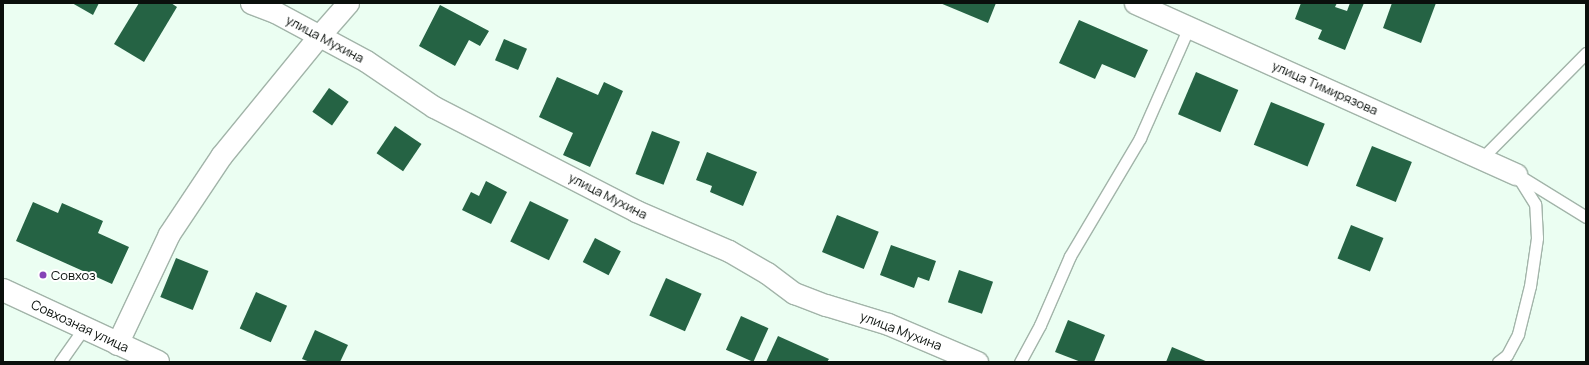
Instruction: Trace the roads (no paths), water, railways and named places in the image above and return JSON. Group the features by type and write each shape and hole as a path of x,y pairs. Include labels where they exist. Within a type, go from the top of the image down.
{"street":[{"name":"улица Мухина","path":"252,3 275,12 366,61 434,107 636,211 729,251 767,273 794,293 826,305 888,324 977,362"},
{"path":"117,344 169,234 222,156 319,36 348,3"},
{"name":"улица Тимирязова","path":"1135,3 1516,174"},
{"name":"Совхозная улица","path":"3,290 158,362"}],"lane":[{"path":"1020,362 1040,325 1070,256 1140,138 1190,27"},
{"path":"1482,158 1586,53"},
{"path":"1516,174 1586,217"},
{"path":"1498,362 1507,355 1518,334 1530,286 1537,238 1535,204 1516,174"},
{"path":"60,362 84,328"}],"place":[{"name":"Совхоз","path":"43,275"}]}
